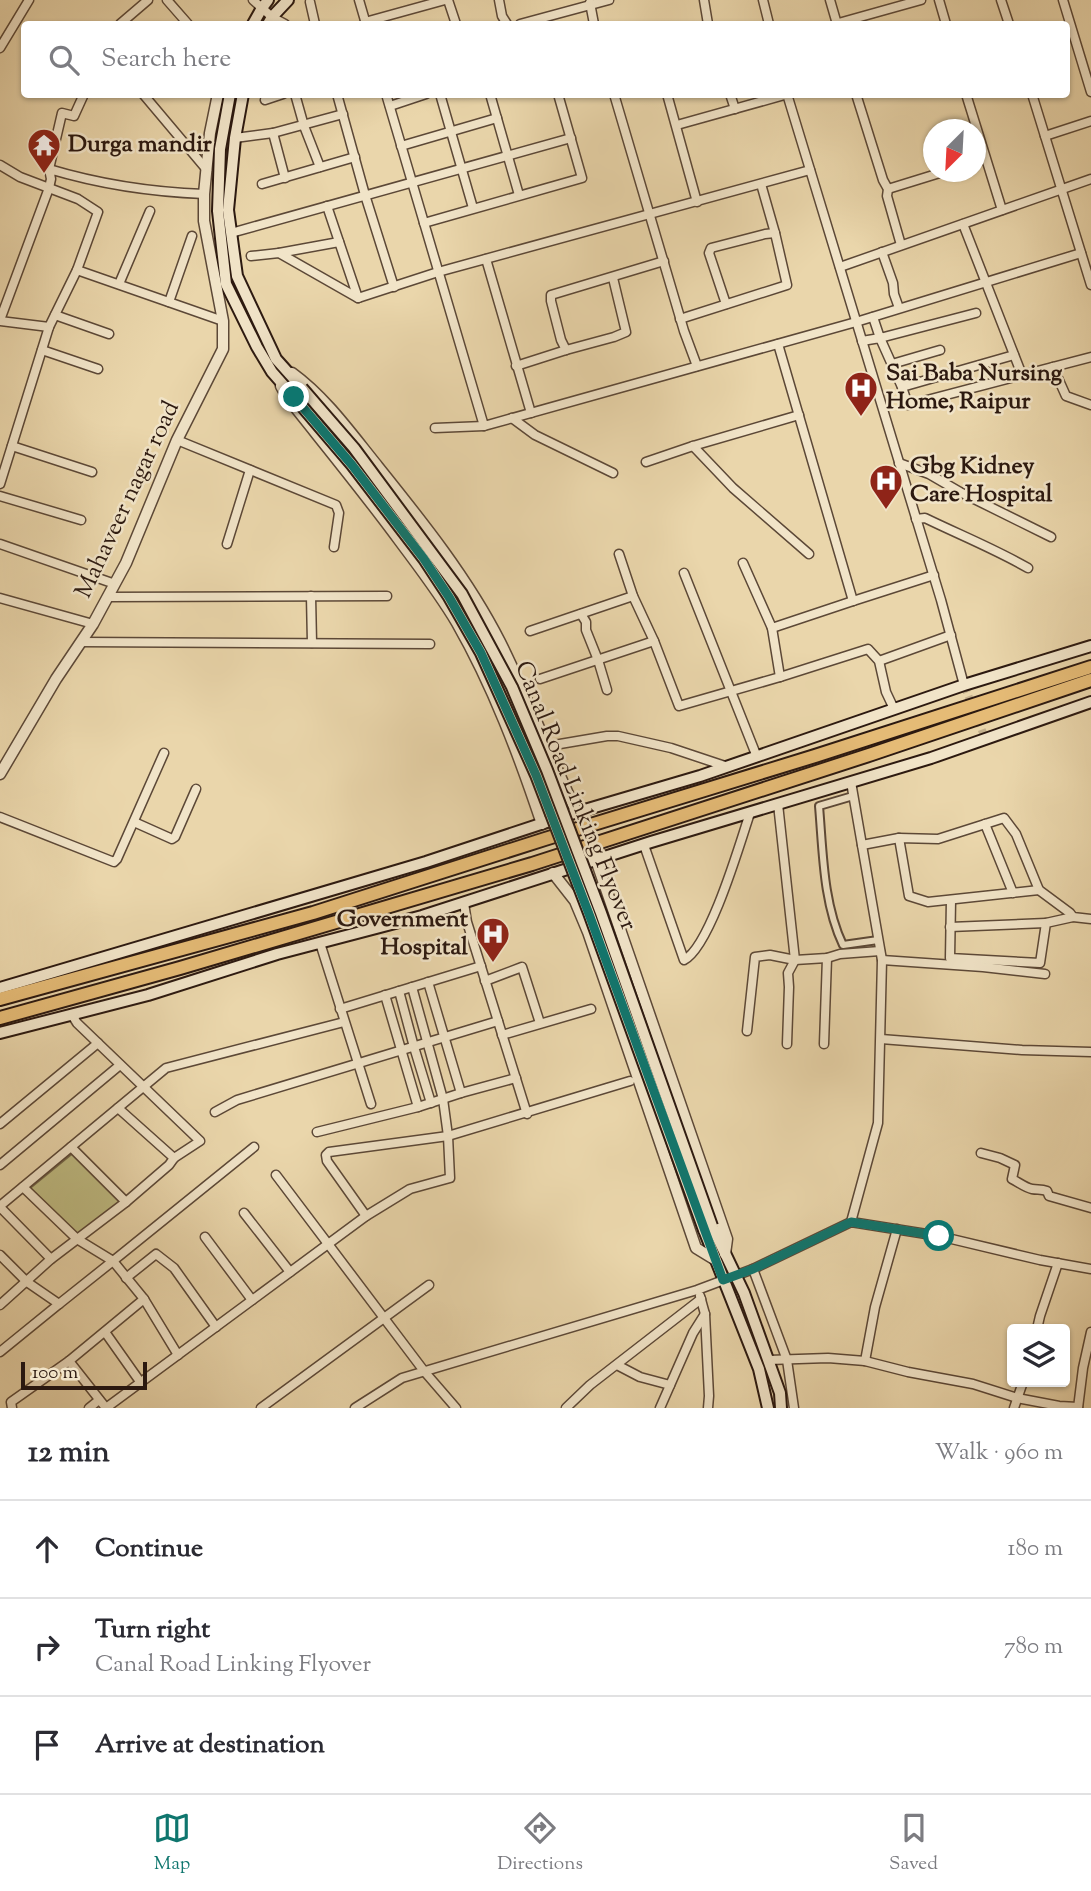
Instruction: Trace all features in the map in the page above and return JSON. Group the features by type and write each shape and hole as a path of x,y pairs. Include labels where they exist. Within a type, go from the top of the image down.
{"highway":[{"path":"0,999 289,920 1091,667"},
{"path":"0,1018 532,864 1091,680"}],"main road":[{"path":"270,21 288,0"},
{"path":"254,21 261,3"},
{"path":"229,98 220,149 218,211 226,284 257,347 277,368"},
{"path":"242,98 235,138 228,210 237,276 276,359 277,368"},
{"name":"Canal Road Linking Flyover","path":"277,368 302,388 354,448 462,594 512,687 547,770 601,913 708,1228"},
{"name":"Canal Road Linking Flyover","path":"277,368 294,397 352,465 424,559 481,653 541,787 720,1257"},
{"path":"0,988 413,866 757,757 964,685 1091,646"},
{"path":"0,1033 148,995 277,954 422,916 553,873 931,758 1091,702"},
{"path":"720,1257 736,1276 744,1293 780,1393 781,1408"},
{"path":"720,1257 723,1280 759,1369 768,1408"}],"street":[{"path":"0,48 29,0"},
{"path":"124,21 148,0"},
{"path":"167,0 185,21"},
{"path":"359,0 364,21"},
{"path":"372,21 446,0 455,21"},
{"path":"499,0 506,21"},
{"path":"541,21 590,3 609,0"},
{"path":"704,0 707,21"},
{"path":"763,0 768,21"},
{"path":"830,0 835,21"},
{"path":"847,21 921,0"},
{"path":"939,0 945,21"},
{"path":"1001,0 1008,21"},
{"path":"1063,0 1069,21"},
{"path":"310,2 314,21"},
{"path":"261,3 270,21"},
{"path":"590,3 593,21"},
{"path":"1070,23 1091,92"},
{"path":"49,327 0,321 49,188 49,169 62,113 74,116 82,98"},
{"path":"146,98 207,170"},
{"path":"217,98 210,133 204,221 223,321"},
{"path":"265,100 271,98"},
{"path":"296,98 320,167"},
{"path":"338,98 394,286"},
{"path":"387,98 484,426"},
{"path":"390,106 414,98"},
{"path":"441,98 473,208"},
{"path":"491,98 519,195"},
{"path":"424,223 582,178 559,98"},
{"path":"615,98 680,319 697,366"},
{"path":"668,98 697,202"},
{"path":"731,98 735,109"},
{"path":"677,125 777,98"},
{"path":"789,98 934,575 964,685"},
{"path":"857,98 887,189 901,246"},
{"path":"967,98 971,119"},
{"path":"1033,98 1091,285"},
{"path":"235,138 273,133 343,114"},
{"path":"401,146 497,118"},
{"path":"1045,136 1091,121"},
{"path":"273,133 285,178"},
{"path":"231,233 570,138"},
{"path":"262,184 355,157"},
{"path":"0,484 49,327 77,270 98,212 78,200 1,168"},
{"path":"49,169 84,179 164,193 204,194"},
{"path":"279,253 358,298 438,272 810,170"},
{"path":"986,172 1002,210"},
{"path":"887,189 923,178"},
{"path":"840,267 1091,179"},
{"path":"680,319 787,285 761,184"},
{"path":"327,206 358,298"},
{"path":"119,284 150,211"},
{"path":"963,224 1022,375"},
{"path":"726,304 709,253 711,247 775,233"},
{"path":"169,302 192,236"},
{"path":"251,256 339,242"},
{"path":"882,252 900,308"},
{"path":"435,428 484,426 856,322 1081,253"},
{"path":"486,259 531,413"},
{"path":"566,350 557,327 551,295 664,261"},
{"path":"77,270 223,321"},
{"path":"516,366 625,332 613,278"},
{"path":"862,341 976,313"},
{"path":"55,315 109,334"},
{"path":"873,317 908,405 1091,356"},
{"name":"Mahaveer nagar road","path":"2,768 93,624 126,563 177,440 223,349 223,321"},
{"path":"779,344 853,601"},
{"path":"42,350 98,369"},
{"path":"892,364 940,350"},
{"path":"902,387 1014,355"},
{"path":"1053,366 1066,396 1091,405"},
{"path":"277,368 310,386 405,500 459,572 499,640 558,776 577,813"},
{"path":"277,368 287,397 358,485 457,623 491,690 524,770 542,824"},
{"path":"646,462 799,415"},
{"path":"512,418 535,435 613,473"},
{"path":"177,440 336,505 339,513 334,547"},
{"path":"12,446 92,472"},
{"path":"693,446 733,488 809,554"},
{"path":"899,463 929,474 1051,537"},
{"path":"227,544 250,470"},
{"path":"0,496 81,520"},
{"path":"916,519 925,518 1003,553 1028,568"},
{"path":"0,544 115,584"},
{"path":"619,554 633,596 679,706 868,649 879,661 886,692 894,709"},
{"path":"743,563 772,628 780,677"},
{"path":"684,573 757,757"},
{"path":"772,628 934,575"},
{"path":"311,596 312,643"},
{"path":"107,597 387,596"},
{"path":"530,631 633,596"},
{"path":"0,598 93,624"},
{"path":"581,614 586,622 607,690"},
{"path":"879,661 951,635"},
{"path":"540,680 654,641"},
{"path":"81,642 430,644"},
{"path":"558,776 559,765 554,745 607,736 671,748 728,766"},
{"path":"0,817 114,862 164,753"},
{"path":"851,782 881,956 878,1123 851,1222"},
{"path":"134,822 172,839 196,789"},
{"path":"853,796 819,806 821,844 829,898 843,945 878,940"},
{"path":"778,804 795,960 788,973 787,1044"},
{"path":"644,845 684,960 691,957 722,898 750,813"},
{"path":"862,845 899,838 938,839 1004,818 1016,834 1039,890 1073,917"},
{"path":"985,824 1013,893"},
{"path":"899,838 909,896 928,902 1039,890"},
{"path":"553,873 575,901 588,932 696,1248 720,1257 727,1238 596,860"},
{"path":"951,900 950,958 1040,963 1046,923"},
{"path":"464,903 467,922 527,1114"},
{"path":"950,927 1046,923 1073,917 1091,919"},
{"path":"320,943 371,1104"},
{"path":"747,1031 755,957 770,954 795,960 827,958 840,954 881,956 1045,974"},
{"path":"824,1044 827,958"},
{"path":"340,1009 481,966"},
{"path":"485,981 522,967 540,1023"},
{"path":"428,982 461,1093"},
{"path":"69,1362 106,1408 366,1216 410,1189 450,1178 443,1099 412,987"},
{"path":"399,991 431,1103"},
{"path":"386,995 418,1107"},
{"path":"502,1035 591,1009"},
{"path":"1,1301 126,1202 174,1158 200,1142 98,1044 72,1015"},
{"path":"51,1259 0,1207 166,1068 344,1021"},
{"path":"215,1112 237,1100 498,1021"},
{"path":"881,1039 1022,1050 1091,1052"},
{"path":"0,1124 98,1044"},
{"path":"0,1165 120,1065"},
{"path":"317,1132 418,1107 516,1078"},
{"path":"366,1216 327,1161 326,1155 330,1152 448,1136 630,1081"},
{"path":"118,1108 174,1158"},
{"path":"71,1147 126,1202"},
{"path":"0,1352 254,1147"},
{"path":"981,1153 1015,1165 1012,1179 1032,1189 1039,1188 1047,1191 1049,1196 1091,1208"},
{"path":"276,1175 424,1371 456,1408"},
{"path":"23,1188 77,1239 113,1261 144,1299 178,1355"},
{"path":"244,1213 290,1272"},
{"path":"566,1408 699,1295 723,1280 753,1269 851,1222 939,1236 1091,1269"},
{"path":"865,1361 875,1307 897,1229"},
{"path":"205,1237 252,1300"},
{"path":"126,1278 156,1254 174,1268 216,1327"},
{"path":"0,1255 27,1282 59,1304"},
{"path":"1039,1324 1058,1263"},
{"path":"753,1269 787,1360 794,1408"},
{"path":"261,1408 429,1285"},
{"path":"699,1295 705,1314 708,1408"},
{"path":"355,1408 402,1378 699,1295"},
{"path":"12,1408 11,1402 69,1362 144,1299"},
{"path":"660,1408 693,1333 705,1314"},
{"path":"105,1332 141,1383"},
{"path":"769,1360 828,1358 865,1361 908,1373 973,1384 1017,1398 1078,1408 1091,1332"},
{"path":"617,1365 640,1377 670,1385"},
{"path":"1014,1408 1021,1387"},
{"path":"89,1408 99,1400"}],"shaded area":[{"path":"73,1153 121,1202 77,1239 29,1189"}],"tunnel":[{"path":"964,685 985,738"}],"place":[{"name":"Durga mandir","path":"44,175"},
{"name":"Sai Baba Nursing Home, Raipur","path":"861,418"},
{"name":"Gbg Kidney Care Hospital","path":"886,511"},
{"name":"Government Hospital","path":"493,964"}],"route":[{"path":"294,397 352,465 424,559 481,653 536,775 723,1280 753,1269 851,1222 939,1236"}]}
